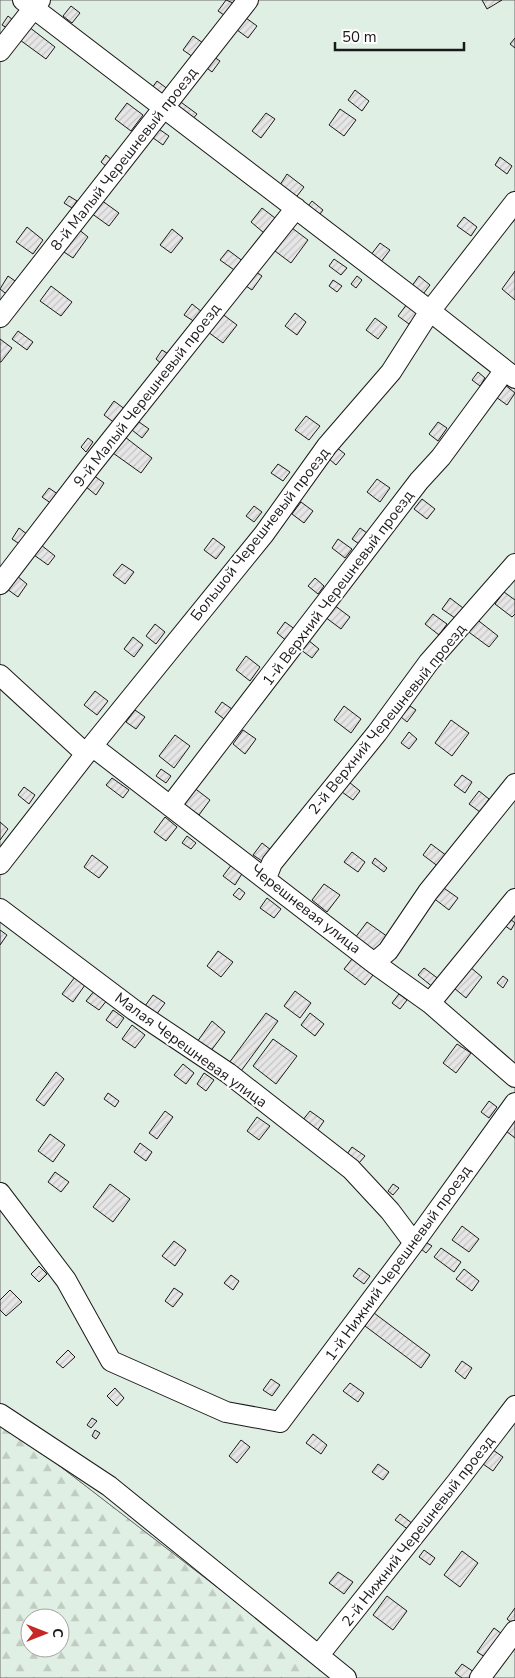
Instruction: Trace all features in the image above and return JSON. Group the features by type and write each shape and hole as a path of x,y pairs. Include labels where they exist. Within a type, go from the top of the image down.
{"lane":[{"name":"8-й Малый Черешневый проезд","path":"0,317 248,0"},
{"path":"0,51 32,3 164,108 510,374"},
{"name":"Большой Черешневый проезд","path":"0,864 89,750 264,534 328,446 391,372 430,311 515,202"},
{"name":"9-й Малый Черешневый проезд","path":"0,584 98,456 296,208"},
{"name":"1-й Верхний Черешневый проезд","path":"171,805 419,481 510,374"},
{"name":"2-й Верхний Черешневый проезд","path":"266,878 272,863 377,733 429,662 515,564"},
{"name":"Черешневая улица","path":"0,675 89,750 171,805 374,963 430,1003 515,1077"},
{"path":"374,963 388,951 428,892 515,784"},
{"path":"430,1003 515,899"},
{"name":"Малая Черешневая улица","path":"0,909 134,1010 228,1073 351,1169 390,1211 414,1243"},
{"name":"1-й Нижний Черешневый проезд","path":"0,1193 66,1280 111,1361 226,1412 280,1422 414,1243 515,1103"},
{"name":"2-й Нижний Черешневый проезд","path":"319,1655 515,1406"},
{"path":"0,1414 109,1486 346,1678"},
{"path":"480,1678 515,1631"}],"green space":[{"path":"0,0 515,0 515,1678 335,1678 0,1420"},
{"path":"0,1420 328,1672 335,1678 0,1678"}],"building":[{"path":"226,0 233,3 224,15 218,11"},
{"path":"482,0 502,0 487,9"},
{"path":"71,6 80,13 72,23 63,16"},
{"path":"242,15 257,26 248,38 233,27"},
{"path":"8,16 13,20 7,28 2,25"},
{"path":"29,27 55,47 46,59 20,40"},
{"path":"193,36 203,43 193,57 183,50"},
{"path":"515,38 515,48 510,44"},
{"path":"211,55 220,61 212,72 203,65"},
{"path":"157,81 169,90 161,101 149,92"},
{"path":"355,90 369,101 362,111 348,100"},
{"path":"178,100 197,114 190,122 172,108"},
{"path":"127,103 143,115 131,131 115,119"},
{"path":"340,109 356,120 344,136 329,125"},
{"path":"266,113 275,119 261,138 252,131"},
{"path":"156,127 169,136 163,145 149,135"},
{"path":"106,155 113,161 108,168 101,162"},
{"path":"500,157 512,166 507,174 495,165"},
{"path":"287,174 304,187 294,200 278,188"},
{"path":"69,196 77,201 72,208 64,203"},
{"path":"101,200 119,213 109,226 91,213"},
{"path":"312,201 323,210 317,218 305,210"},
{"path":"262,208 275,218 264,233 251,222"},
{"path":"464,217 477,227 471,236 457,226"},
{"path":"27,227 43,240 33,254 16,242"},
{"path":"77,228 88,237 73,258 61,250"},
{"path":"292,228 308,240 291,263 275,251"},
{"path":"172,229 183,238 171,253 160,245"},
{"path":"380,243 390,250 377,267 367,260"},
{"path":"228,250 244,262 237,272 220,260"},
{"path":"334,259 347,268 341,275 329,266"},
{"path":"253,270 262,276 252,290 243,284"},
{"path":"515,271 515,300 502,289"},
{"path":"8,276 18,283 9,296 0,289"},
{"path":"357,276 362,280 356,288 351,284"},
{"path":"419,276 430,285 420,298 409,290"},
{"path":"333,280 342,286 337,292 329,286"},
{"path":"51,286 72,302 61,316 40,301"},
{"path":"192,304 202,312 195,322 184,315"},
{"path":"407,304 418,313 409,324 398,316"},
{"path":"221,313 237,325 223,343 208,332"},
{"path":"295,313 306,322 297,335 285,326"},
{"path":"375,318 387,327 378,339 366,330"},
{"path":"18,331 33,342 27,350 12,339"},
{"path":"0,339 12,348 1,362 0,362"},
{"path":"162,350 170,355 163,365 156,359"},
{"path":"478,372 485,378 480,386 472,380"},
{"path":"505,385 515,393 507,405 496,397"},
{"path":"114,401 126,410 116,424 104,415"},
{"path":"306,416 320,426 309,440 295,430"},
{"path":"139,422 149,429 142,438 132,430"},
{"path":"438,422 447,428 438,441 429,434"},
{"path":"125,437 152,458 141,473 113,453"},
{"path":"88,438 93,442 86,452 81,447"},
{"path":"336,447 345,454 336,465 328,458"},
{"path":"278,464 290,472 283,481 271,473"},
{"path":"93,475 104,483 96,495 85,486"},
{"path":"377,479 390,488 380,502 367,492"},
{"path":"49,488 59,495 52,504 42,497"},
{"path":"422,499 435,509 427,519 414,509"},
{"path":"301,502 313,511 304,523 292,514"},
{"path":"254,506 262,512 254,522 246,516"},
{"path":"19,528 28,535 21,545 12,539"},
{"path":"360,528 367,533 359,544 352,539"},
{"path":"213,538 225,547 216,559 204,550"},
{"path":"338,539 352,549 345,558 332,548"},
{"path":"41,545 55,556 48,565 34,555"},
{"path":"122,564 134,572 125,584 113,575"},
{"path":"17,576 27,584 18,597 7,589"},
{"path":"315,578 324,586 318,594 308,586"},
{"path":"504,592 515,600 515,614 512,617 495,604"},
{"path":"450,598 463,608 455,618 442,609"},
{"path":"334,605 350,617 341,629 325,617"},
{"path":"433,614 447,624 439,635 425,624"},
{"path":"475,618 498,636 489,647 466,630"},
{"path":"285,622 296,630 288,642 277,633"},
{"path":"155,624 165,632 156,644 146,636"},
{"path":"133,637 143,645 134,657 124,649"},
{"path":"308,640 319,649 312,658 301,650"},
{"path":"246,656 260,667 250,681 236,670"},
{"path":"95,691 108,701 97,715 84,705"},
{"path":"222,702 236,712 228,722 215,712"},
{"path":"344,706 361,719 351,733 334,720"},
{"path":"410,706 416,710 407,722 401,717"},
{"path":"135,710 145,717 136,729 126,722"},
{"path":"451,720 469,733 452,756 435,743"},
{"path":"243,730 256,739 245,754 233,744"},
{"path":"409,732 417,739 409,749 401,743"},
{"path":"175,735 190,746 174,768 159,756"},
{"path":"161,769 171,776 166,783 156,776"},
{"path":"462,775 472,782 465,793 454,785"},
{"path":"112,778 129,790 123,798 106,785"},
{"path":"349,782 360,791 353,800 342,792"},
{"path":"24,787 35,795 29,804 18,795"},
{"path":"193,787 210,800 199,815 182,803"},
{"path":"479,791 489,799 480,812 469,804"},
{"path":"165,817 177,827 166,841 154,832"},
{"path":"0,822 8,829 0,840"},
{"path":"187,836 196,843 191,849 182,843"},
{"path":"262,843 271,850 262,861 253,855"},
{"path":"431,844 447,856 439,867 423,855"},
{"path":"352,852 365,862 358,872 344,862"},
{"path":"92,855 108,867 99,878 84,867"},
{"path":"375,858 387,868 384,872 372,863"},
{"path":"232,864 243,872 235,885 223,876"},
{"path":"324,884 340,895 327,912 312,900"},
{"path":"441,886 458,898 449,910 432,897"},
{"path":"239,888 245,893 240,900 233,895"},
{"path":"267,898 281,909 274,918 260,908"},
{"path":"509,918 515,923 511,930 504,925"},
{"path":"367,922 388,937 376,953 355,938"},
{"path":"0,930 7,935 0,945"},
{"path":"218,951 233,962 221,977 207,966"},
{"path":"352,959 373,975 365,985 344,969"},
{"path":"470,967 482,977 466,998 454,988"},
{"path":"424,968 440,980 434,988 418,975"},
{"path":"503,976 508,980 503,988 497,983"},
{"path":"75,977 85,985 73,1002 62,994"},
{"path":"95,990 108,999 99,1010 86,1001"},
{"path":"295,991 311,1003 300,1018 284,1006"},
{"path":"399,994 407,1000 400,1009 392,1003"},
{"path":"153,995 165,1003 156,1015 145,1006"},
{"path":"113,1010 124,1018 117,1028 106,1020"},
{"path":"266,1013 278,1021 241,1071 229,1063"},
{"path":"310,1013 324,1024 315,1036 301,1025"},
{"path":"212,1021 225,1032 210,1052 197,1042"},
{"path":"132,1025 145,1035 135,1048 122,1039"},
{"path":"273,1039 297,1056 276,1084 253,1066"},
{"path":"457,1044 471,1053 456,1073 443,1063"},
{"path":"183,1064 194,1073 186,1084 174,1075"},
{"path":"56,1072 64,1079 44,1106 36,1100"},
{"path":"204,1073 214,1080 206,1091 197,1084"},
{"path":"108,1093 119,1101 115,1107 104,1099"},
{"path":"489,1101 497,1107 489,1118 481,1112"},
{"path":"165,1111 173,1117 157,1139 149,1133"},
{"path":"310,1111 324,1121 317,1131 302,1121"},
{"path":"257,1117 270,1126 259,1140 247,1131"},
{"path":"515,1119 515,1138 506,1131"},
{"path":"50,1134 65,1145 53,1162 38,1151"},
{"path":"140,1143 152,1152 146,1161 134,1152"},
{"path":"352,1147 365,1156 359,1163 347,1154"},
{"path":"55,1172 69,1182 61,1192 48,1182"},
{"path":"110,1184 130,1199 113,1222 93,1207"},
{"path":"393,1184 399,1188 393,1195 388,1191"},
{"path":"462,1226 479,1239 469,1252 452,1240"},
{"path":"174,1241 186,1250 175,1266 162,1256"},
{"path":"424,1241 432,1246 426,1253 420,1248"},
{"path":"441,1248 461,1262 454,1272 434,1257"},
{"path":"39,1266 47,1274 39,1282 31,1274"},
{"path":"359,1268 370,1276 364,1284 353,1276"},
{"path":"464,1269 479,1281 472,1291 456,1279"},
{"path":"231,1275 239,1281 233,1290 224,1283"},
{"path":"174,1288 183,1294 173,1307 165,1301"},
{"path":"10,1290 22,1302 6,1316 0,1310 0,1300"},
{"path":"374,1313 430,1355 421,1368 365,1326"},
{"path":"68,1350 75,1357 63,1368 56,1362"},
{"path":"462,1361 472,1368 465,1379 455,1371"},
{"path":"271,1379 280,1385 272,1396 263,1390"},
{"path":"350,1383 364,1393 358,1402 343,1391"},
{"path":"115,1388 124,1398 117,1406 107,1396"},
{"path":"92,1418 97,1421 91,1428 87,1425"},
{"path":"95,1430 100,1433 96,1439 92,1436"},
{"path":"313,1434 327,1445 321,1454 306,1443"},
{"path":"241,1440 250,1447 237,1463 229,1456"},
{"path":"493,1450 503,1457 493,1471 483,1464"},
{"path":"378,1464 389,1472 383,1480 372,1472"},
{"path":"400,1514 413,1524 409,1530 395,1520"},
{"path":"424,1550 435,1558 430,1565 419,1557"},
{"path":"462,1551 478,1563 460,1587 444,1575"},
{"path":"338,1572 353,1582 344,1594 329,1583"},
{"path":"387,1596 407,1611 393,1630 373,1615"},
{"path":"515,1608 515,1621 513,1624 507,1619"},
{"path":"494,1628 502,1634 485,1657 477,1652"},
{"path":"462,1664 474,1672 469,1678 462,1678 455,1673"}]}
